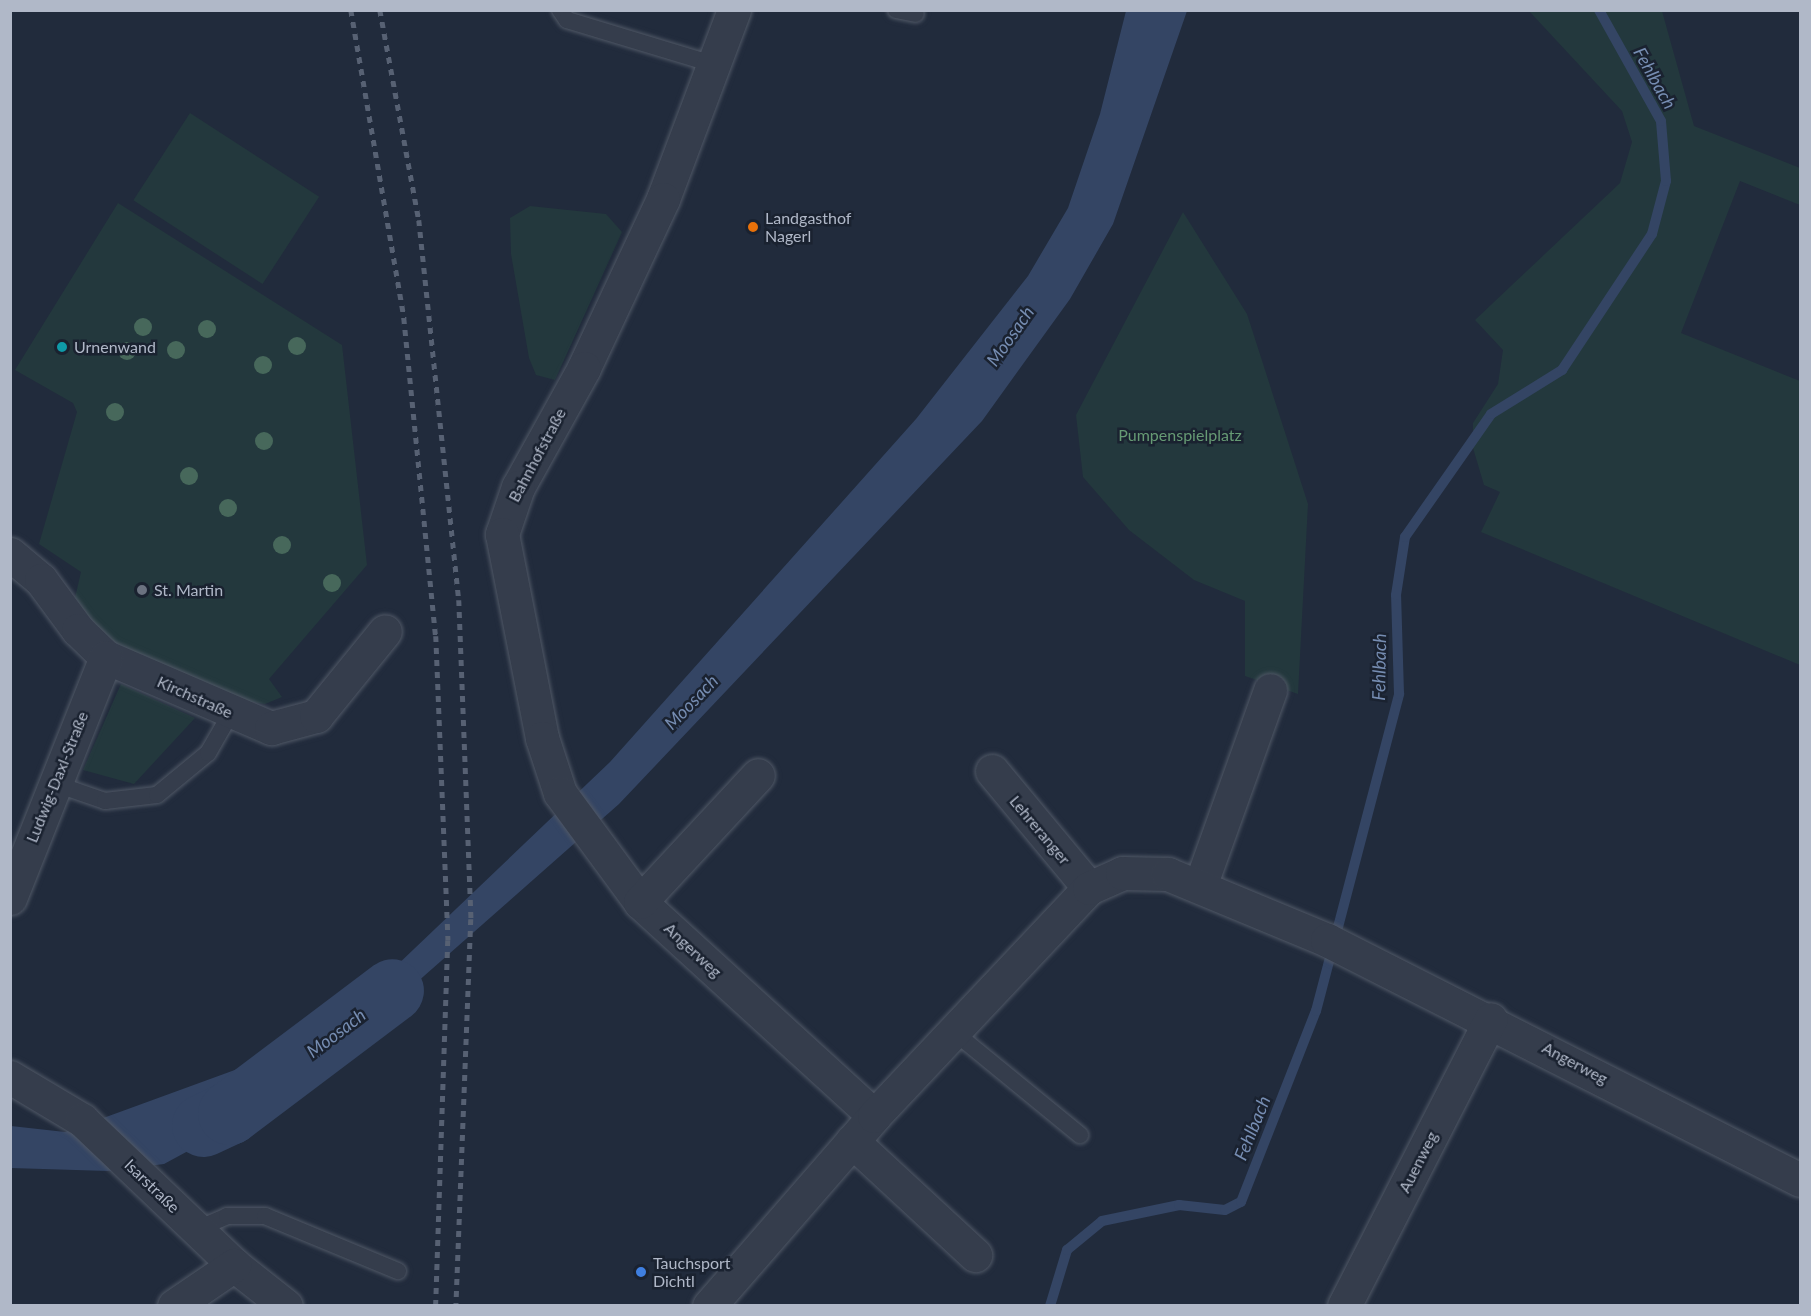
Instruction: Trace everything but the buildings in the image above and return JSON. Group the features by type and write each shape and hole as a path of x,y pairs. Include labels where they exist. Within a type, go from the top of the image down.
{"street":[{"name":"Bahnhofstraße","path":"639,902 600,854 560,793 542,738 502,534 518,487 626,284 716,65 734,10"},
{"name":"Kirchstraße","path":"10,554 41,580 78,630 106,657 231,713 271,728 303,723 316,716 385,631"},
{"name":"Ludwig-Daxl-Straße","path":"10,898 52,783 106,657"},
{"path":"1200,886 1270,690"},
{"name":"Lehreranger","path":"992,771 1089,888"},
{"path":"639,902 758,775"},
{"name":"Angerweg","path":"709,1305 874,1116 1089,888 1122,873 1149,872 1200,886 1337,944 1491,1019 1800,1180"},
{"name":"Angerweg","path":"639,902 874,1116"},
{"name":"Auenweg","path":"1344,1305 1491,1019"},
{"name":"Isarstraße","path":"10,1077 82,1120 234,1265 286,1305"},
{"path":"852,1141 975,1255"},
{"path":"174,1305 234,1265"}],"lane":[{"path":"560,10 567,20 716,65"},
{"path":"896,10 916,14"},
{"path":"52,783 105,801 157,795 208,753 231,713"},
{"path":"954,1032 1080,1135"},
{"path":"196,1229 227,1216 265,1216 398,1270"}],"green space":[{"path":"1529,11 1662,11 1694,126 1800,168 1800,205 1740,181 1681,333 1800,381 1800,665 1481,532 1500,492 1484,485 1473,448 1473,423 1498,384 1503,350 1475,320 1620,183 1632,142 1622,111"},
{"path":"190,113 319,197 263,284 133,200"},
{"path":"118,203 342,345 367,565 269,679 282,697 265,704 228,698 93,632 74,602 81,572 39,544 77,412 73,403 15,370"},
{"path":"530,206 606,214 622,232 555,380 536,375 529,358 511,254 510,218"},
{"name":"Pumpenspielplatz","path":"1183,212 1247,314 1308,504 1298,694 1245,676 1245,601 1194,580 1129,530 1083,477 1076,415"},
{"path":"121,684 195,718 134,784 83,770"}],"water":[{"path":"1126,11 1187,11 1113,224 1070,299 982,421 619,804 331,1058 316,1031 372,989 610,762 916,419 1028,276 1068,208 1100,114"},
{"path":"265,1059 286,1098 164,1164 108,1171 11,1168 11,1126 65,1132"}],"waterway":[{"name":"Fehlbach","path":"1050,1306 1067,1250 1102,1221 1179,1205 1225,1210 1241,1202 1316,1011 1399,694 1396,595 1405,537 1491,414 1562,370 1652,234 1666,181 1661,121 1599,10"},
{"name":"Moosach","path":"203,1125 229,1113 392,990"}],"railway":[{"path":"351,10 404,318 436,636 448,940 436,1306"},
{"path":"380,10 419,220 459,600 471,919 456,1306"}],"place":[{"name":"Landgasthof Nagerl","path":"753,227"},
{"name":"Urnenwand","path":"62,347"},
{"name":"St. Martin","path":"142,590"},
{"name":"Tauchsport Dichtl","path":"641,1272"}]}
